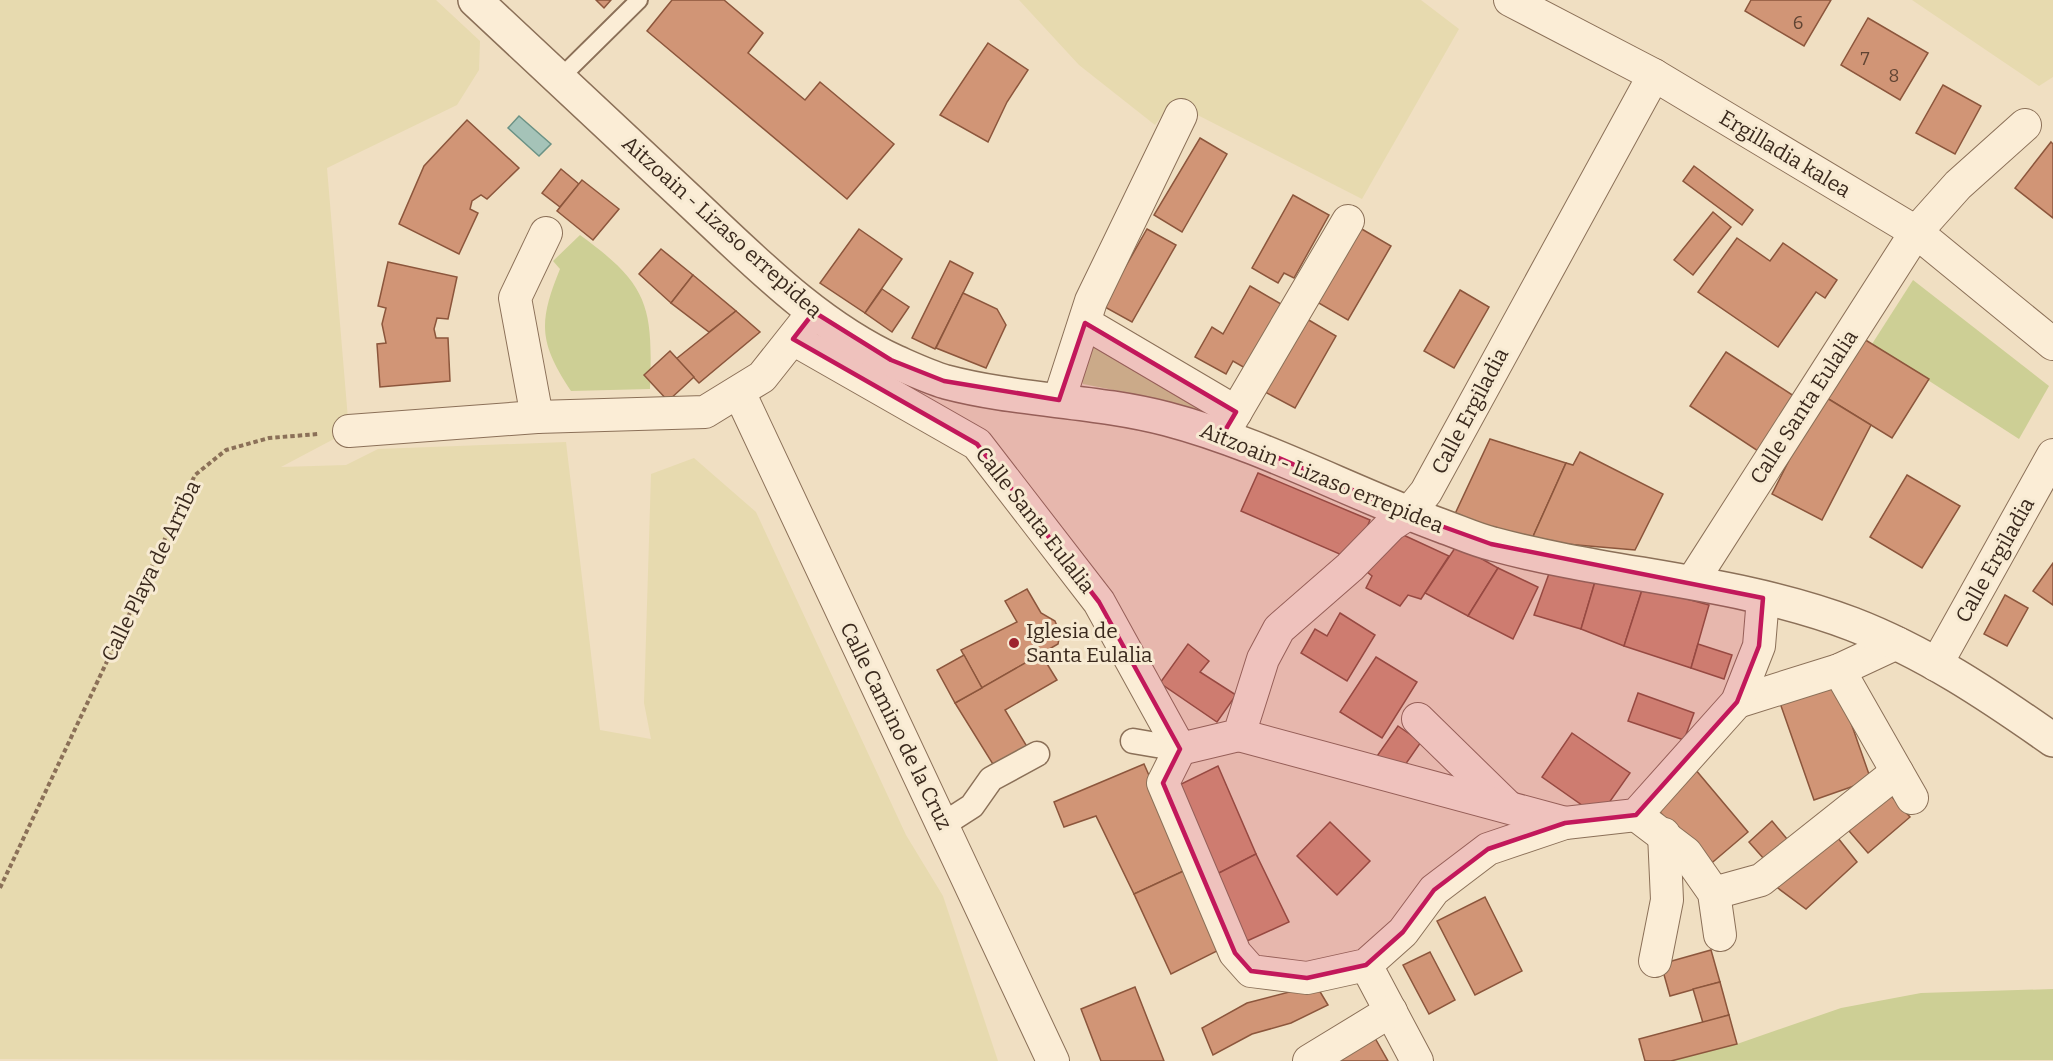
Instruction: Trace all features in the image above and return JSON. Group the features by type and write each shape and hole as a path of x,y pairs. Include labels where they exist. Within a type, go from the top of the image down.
{"street":[{"name":"Aitzoain - Lizaso errepidea","path":"475,0 763,269 814,312 891,360 944,381 1059,400 1230,423 1408,513 1491,544 1692,582 1763,598 1848,623 1897,643 1987,694 2053,740"},
{"name":"Ergilladia kalea","path":"1510,0 1654,75 1916,232 2053,344"},
{"name":"Calle Ergiladia","path":"1408,513 1426,492 1654,75"},
{"path":"1059,400 1091,301 1181,115"},
{"path":"1916,232 1958,185 2025,125"},
{"path":"1085,323 1230,423 1348,221"},
{"name":"Calle Santa Eulalia","path":"1692,582 1916,232"},
{"path":"537,417 515,298 546,233"},
{"path":"349,431 537,417 705,412 762,377 814,312"},
{"name":"Calle Santa Eulalia","path":"793,339 977,444 1099,602 1180,749"},
{"name":"Calle Camino de la Cruz","path":"739,392 781,486 944,824 1053,1061"},
{"name":"Calle Ergiladia","path":"1936,665 2053,455"},
{"path":"1239,735 1263,659 1279,629 1350,567 1391,525 1408,513"},
{"path":"1636,815 1737,702 1759,646 1763,598"},
{"path":"1737,702 1839,670 1897,643"},
{"path":"1714,893 1761,880 1905,785 1839,670"},
{"path":"1418,719 1507,806"},
{"path":"1133,741 1180,749 1239,735 1565,823"},
{"path":"1180,749 1163,783 1235,953 1251,971 1307,978 1366,965 1403,933 1434,890 1488,849 1565,823 1636,815 1664,834 1686,853 1714,893 1720,935"},
{"path":"944,824 972,806 991,779 1037,754"},
{"path":"1655,961 1667,900 1664,834"},
{"path":"1366,965 1417,1061"},
{"path":"1309,1061 1391,1011"}],"lane":[{"path":"559,79 639,0"}],"path":[{"name":"Calle Playa de Arriba","path":"0,888 195,475 226,450 269,438 349,431"}],"highlighted area":[{"path":"814,312 891,360 944,381 1059,400 1085,323 1236,412 1223,434 1408,514 1491,544 1763,598 1759,646 1737,702 1636,815 1565,823 1488,849 1434,890 1403,932 1366,965 1307,978 1251,971 1235,953 1163,783 1180,749 1099,602 977,444 793,339"}],"shaded area":[{"path":"0,0 436,0 480,41 479,70 457,105 327,168 349,431 281,467 346,465 378,449 566,442 600,730 651,739 644,703 651,474 694,458 756,512 906,835 943,896 998,1061 0,1059"},
{"path":"1019,0 1421,0 1459,29 1362,199 1172,102 1155,125 1079,65"},
{"path":"1912,0 2053,0 2053,77 2039,86"}],"green space":[{"path":"580,235 620,268 642,300 650,337 650,389 571,391 553,359 545,332 545,318 560,269 553,261"},
{"path":"1913,280 2049,386 2019,439 1872,344"},
{"path":"1098,346 1210,413 1206,415 1124,392 1083,384 1080,378 1091,349"},
{"path":"2053,989 2053,1060 1671,1061 1737,1044 1841,1008 1921,993"}],"water":[{"path":"519,116 551,144 539,156 508,128"}],"building":[{"path":"596,0 611,0 604,8"},
{"path":"672,0 724,0 763,33 748,53 805,100 820,82 894,144 847,199 647,31"},
{"path":"1751,0 1831,0 1804,46 1745,11"},
{"path":"1868,18 1928,53 1900,100 1841,65"},
{"path":"988,43 1028,70 1007,102 988,142 940,115"},
{"path":"1943,85 1981,106 1955,154 1916,133"},
{"path":"467,120 519,168 487,199 481,195 472,201 470,209 478,213 459,254 399,224 424,166"},
{"path":"1200,138 1227,154 1182,232 1154,215"},
{"path":"2051,142 2053,144 2053,218 2015,188"},
{"path":"1694,166 1753,210 1742,225 1683,181"},
{"path":"561,169 579,184 560,207 542,193"},
{"path":"582,180 619,209 593,240 557,211"},
{"path":"1293,195 1329,215 1294,278 1284,273 1278,283 1252,268"},
{"path":"1713,212 1731,227 1693,275 1674,260"},
{"path":"1360,228 1391,246 1348,320 1317,302"},
{"path":"859,229 902,259 865,313 820,283"},
{"path":"1147,229 1176,245 1132,322 1103,306"},
{"path":"1737,238 1770,261 1783,243 1837,280 1825,298 1816,292 1778,347 1698,292"},
{"path":"661,249 693,275 671,303 639,274"},
{"path":"950,261 973,273 935,349 912,338"},
{"path":"388,262 457,277 448,319 437,318 434,329 436,338 448,338 450,381 380,387 377,344 386,343 382,324 386,308 378,306"},
{"path":"693,275 736,311 709,332 671,303"},
{"path":"1250,286 1281,304 1245,368 1233,361 1226,374 1195,357 1212,327 1223,334"},
{"path":"882,289 909,307 892,332 865,313"},
{"path":"1460,290 1489,307 1454,368 1424,351"},
{"path":"963,293 997,309 1006,325 986,368 936,348"},
{"path":"736,311 760,332 699,383 676,359"},
{"path":"1307,319 1336,336 1295,408 1265,392"},
{"path":"1859,336 1929,379 1892,438 1822,395"},
{"path":"670,351 694,377 668,401 644,375"},
{"path":"1726,352 1797,398 1761,453 1690,406"},
{"path":"1822,395 1871,425 1822,520 1772,494"},
{"path":"1490,439 1566,463 1531,541 1454,516"},
{"path":"1580,452 1663,494 1635,550 1531,541 1566,463 1573,465"},
{"path":"1258,473 1370,520 1361,542 1344,556 1241,511"},
{"path":"1907,475 1960,506 1922,568 1870,537"},
{"path":"1399,533 1449,556 1421,599 1408,595 1400,606 1366,588 1372,576 1367,572"},
{"path":"1457,545 1498,568 1468,616 1425,593"},
{"path":"2053,563 2053,605 2033,591"},
{"path":"1498,568 1538,587 1513,639 1468,616"},
{"path":"1551,568 1597,575 1581,629 1534,615"},
{"path":"1597,575 1643,587 1624,646 1581,629"},
{"path":"1643,587 1709,605 1691,668 1624,646"},
{"path":"1027,589 1041,613 1055,621 1060,634 1058,644 982,688 961,650 1017,622 1005,601"},
{"path":"2005,595 2028,608 2007,646 1984,634"},
{"path":"1340,613 1375,635 1347,681 1301,653 1315,629 1327,636"},
{"path":"1188,644 1209,661 1200,672 1236,695 1217,722 1160,683"},
{"path":"1698,644 1732,655 1724,679 1691,668"},
{"path":"1041,654 1057,680 1005,710 1029,750 996,769 955,703"},
{"path":"964,655 982,688 955,703 937,670"},
{"path":"1376,657 1417,682 1382,738 1340,712"},
{"path":"1837,683 1871,780 1814,800 1780,703"},
{"path":"1638,693 1694,713 1684,740 1628,721"},
{"path":"1398,726 1421,742 1398,775 1375,759"},
{"path":"1572,733 1630,773 1599,817 1542,777"},
{"path":"1144,764 1190,868 1134,894 1096,816 1064,827 1054,802"},
{"path":"1218,766 1256,854 1215,875 1175,787"},
{"path":"1695,769 1748,832 1707,867 1654,805"},
{"path":"1885,789 1910,817 1868,853 1843,824"},
{"path":"1772,821 1787,839 1764,859 1749,842"},
{"path":"1330,822 1370,861 1337,895 1297,856"},
{"path":"1830,828 1857,862 1806,909 1771,883"},
{"path":"1256,854 1289,922 1247,941 1215,875"},
{"path":"1190,868 1223,948 1171,974 1134,894"},
{"path":"1485,897 1522,971 1475,995 1437,921"},
{"path":"1711,950 1720,982 1670,996 1661,964"},
{"path":"1430,952 1455,1000 1429,1014 1403,965"},
{"path":"1720,982 1729,1015 1703,1023 1693,989"},
{"path":"1316,985 1328,1005 1291,1023 1252,1034 1213,1055 1202,1028 1247,1003"},
{"path":"1135,987 1164,1061 1101,1061 1081,1009"},
{"path":"1729,1015 1737,1044 1671,1061 1645,1061 1639,1039"},
{"path":"1371,1031 1388,1061 1323,1061"}],"place":[{"name":"Iglesia de Santa Eulalia","path":"1014,643"}]}
